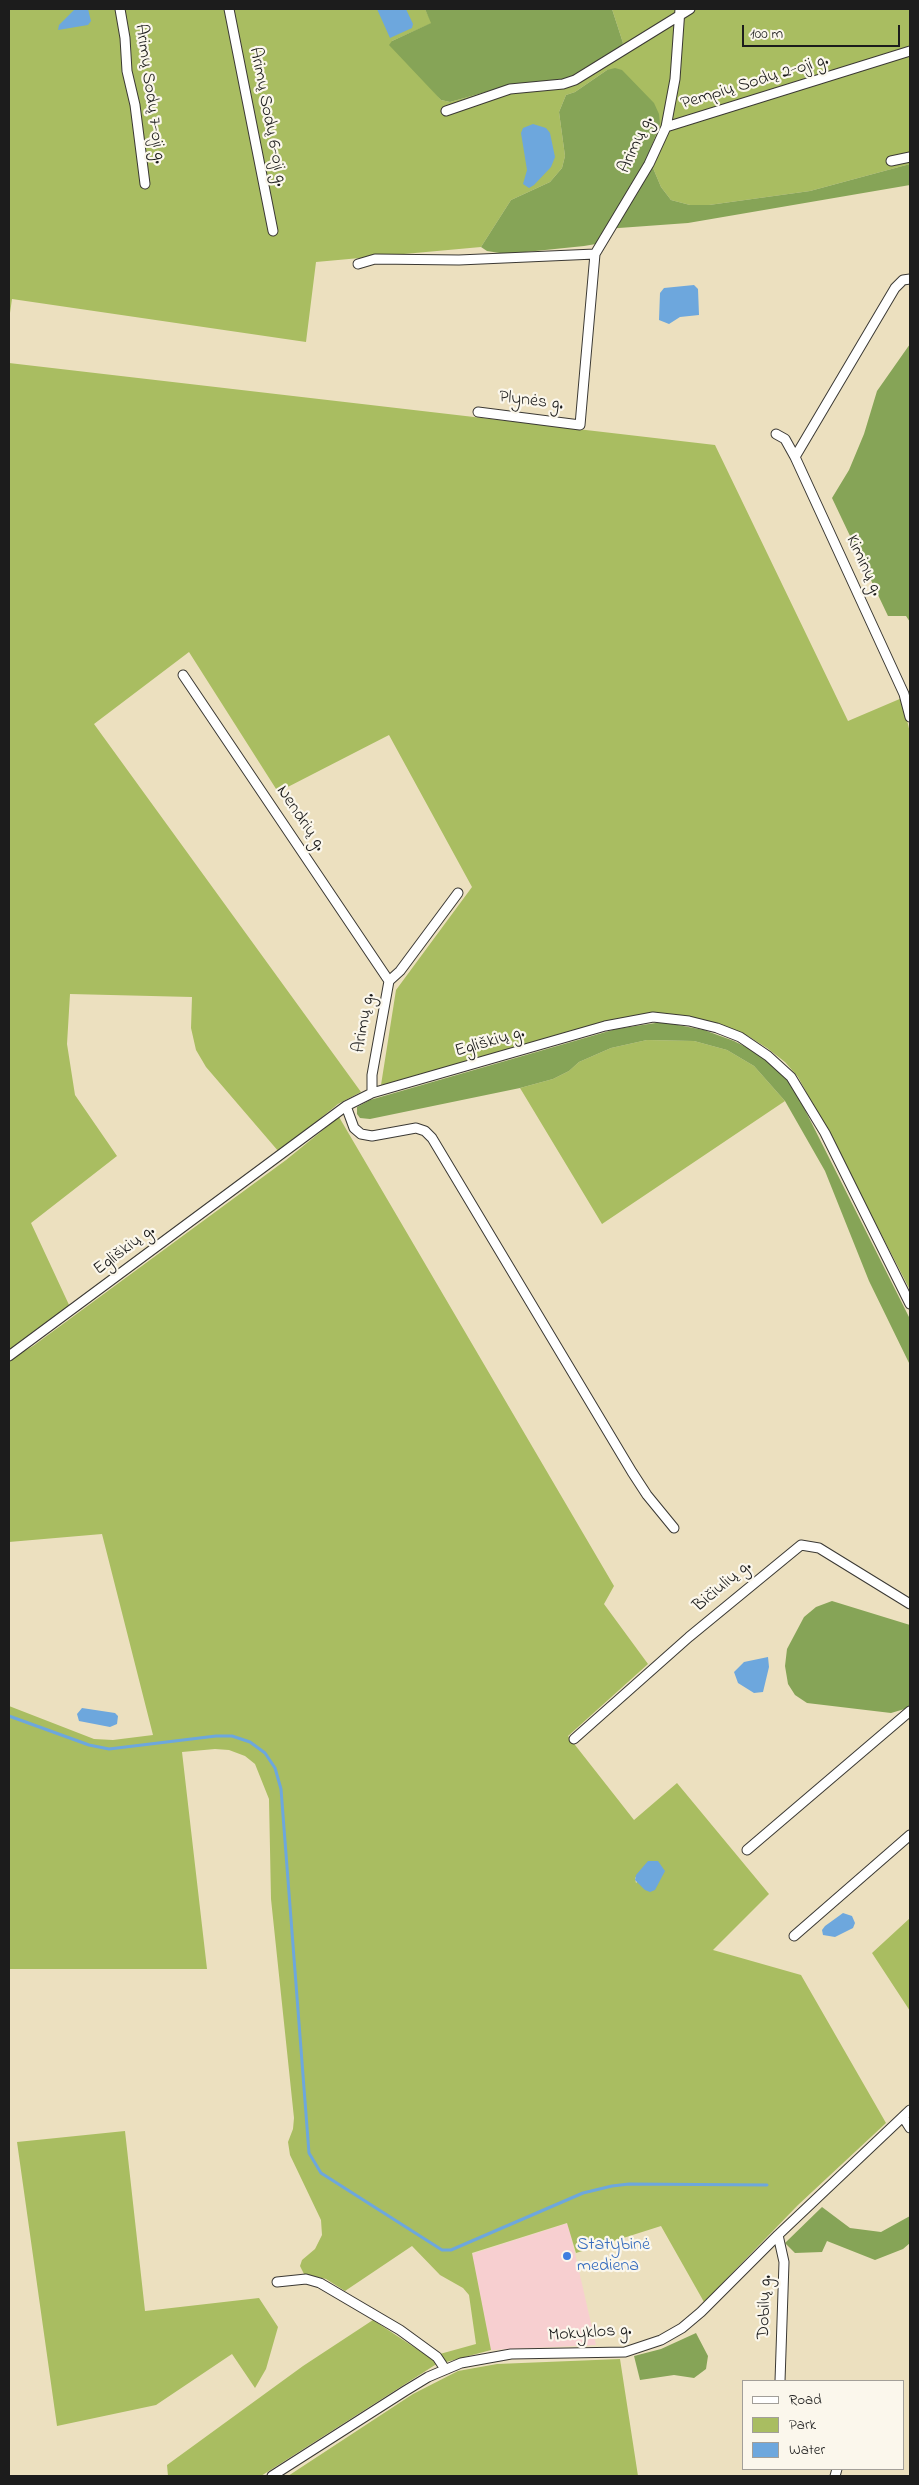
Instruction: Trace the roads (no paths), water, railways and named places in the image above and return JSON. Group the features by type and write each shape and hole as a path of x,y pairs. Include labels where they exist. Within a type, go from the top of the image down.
{"street":[{"name":"Arimų Sodų 7-oji g.","path":"120,9 125,38 127,71 135,106 145,184"},
{"name":"Arimų Sodų 6-oji g.","path":"228,9 273,231"},
{"path":"446,111 510,89 562,84 575,80 680,13 690,9"},
{"name":"Arimų g.","path":"580,424 595,254 649,164 666,127 675,79 680,13"},
{"name":"Pempių Sodų 2-oji g.","path":"666,127 910,51"},
{"path":"891,161 910,157"},
{"path":"358,264 375,259 459,260 595,254"},
{"path":"795,457 895,288 903,280 910,279"},
{"name":"Plynės g.","path":"478,412 580,424"},
{"name":"Kiminų g.","path":"776,434 785,439 795,457 904,694 910,717"},
{"name":"Nendrių g.","path":"183,675 389,981"},
{"name":"Arimų g.","path":"372,1093 372,1075 389,981 400,971 458,893"},
{"name":"Egliškių g.","path":"9,1356 346,1106 372,1093 605,1026 635,1020 669,1018 718,1028 740,1037 768,1056 791,1077 825,1133 910,1304"},
{"path":"346,1106 354,1128 361,1134 372,1136 416,1128 425,1131 432,1138 632,1472 647,1495 674,1528"},
{"name":"Bičiulių g.","path":"574,1738 689,1637 801,1544 819,1548 910,1604"},
{"path":"747,1850 910,1711"},
{"path":"794,1936 910,1835"},
{"name":"Mokyklos g.","path":"272,2476 405,2391 445,2369 461,2363 500,2354 625,2352 661,2340 682,2328 701,2312 778,2235 910,2110"},
{"path":"903,2117 910,2128"},
{"name":"Dobilų g.","path":"778,2235 784,2262 780,2380"},
{"path":"277,2282 306,2280 320,2283 400,2330 437,2357 445,2369"}],"water":[{"path":"75,9 88,9 91,21 88,25 58,30 59,25"},
{"path":"377,9 406,9 413,24 412,28 390,38"},
{"path":"533,124 546,128 550,133 555,157 551,167 529,188 523,184 527,170 521,133 523,128"},
{"path":"694,285 698,289 699,315 680,317 669,324 659,320 660,293 664,288"},
{"path":"768,1657 769,1667 763,1692 754,1693 738,1683 734,1672 744,1662"},
{"path":"82,1708 115,1713 118,1716 117,1724 110,1727 79,1721 77,1714"},
{"path":"648,1861 658,1861 665,1871 655,1890 650,1892 645,1890 635,1880 636,1875"},
{"path":"843,1913 852,1916 855,1923 853,1928 835,1937 823,1935 822,1930 825,1926"}],"waterway":[{"path":"9,1716 89,1745 109,1749 216,1736 232,1736 250,1742 265,1753 275,1768 281,1789 309,2153 321,2173 442,2250 451,2250 583,2193 612,2186 629,2184 767,2185"}],"place":[{"name":"Statybinė mediena","path":"567,2256"}]}
